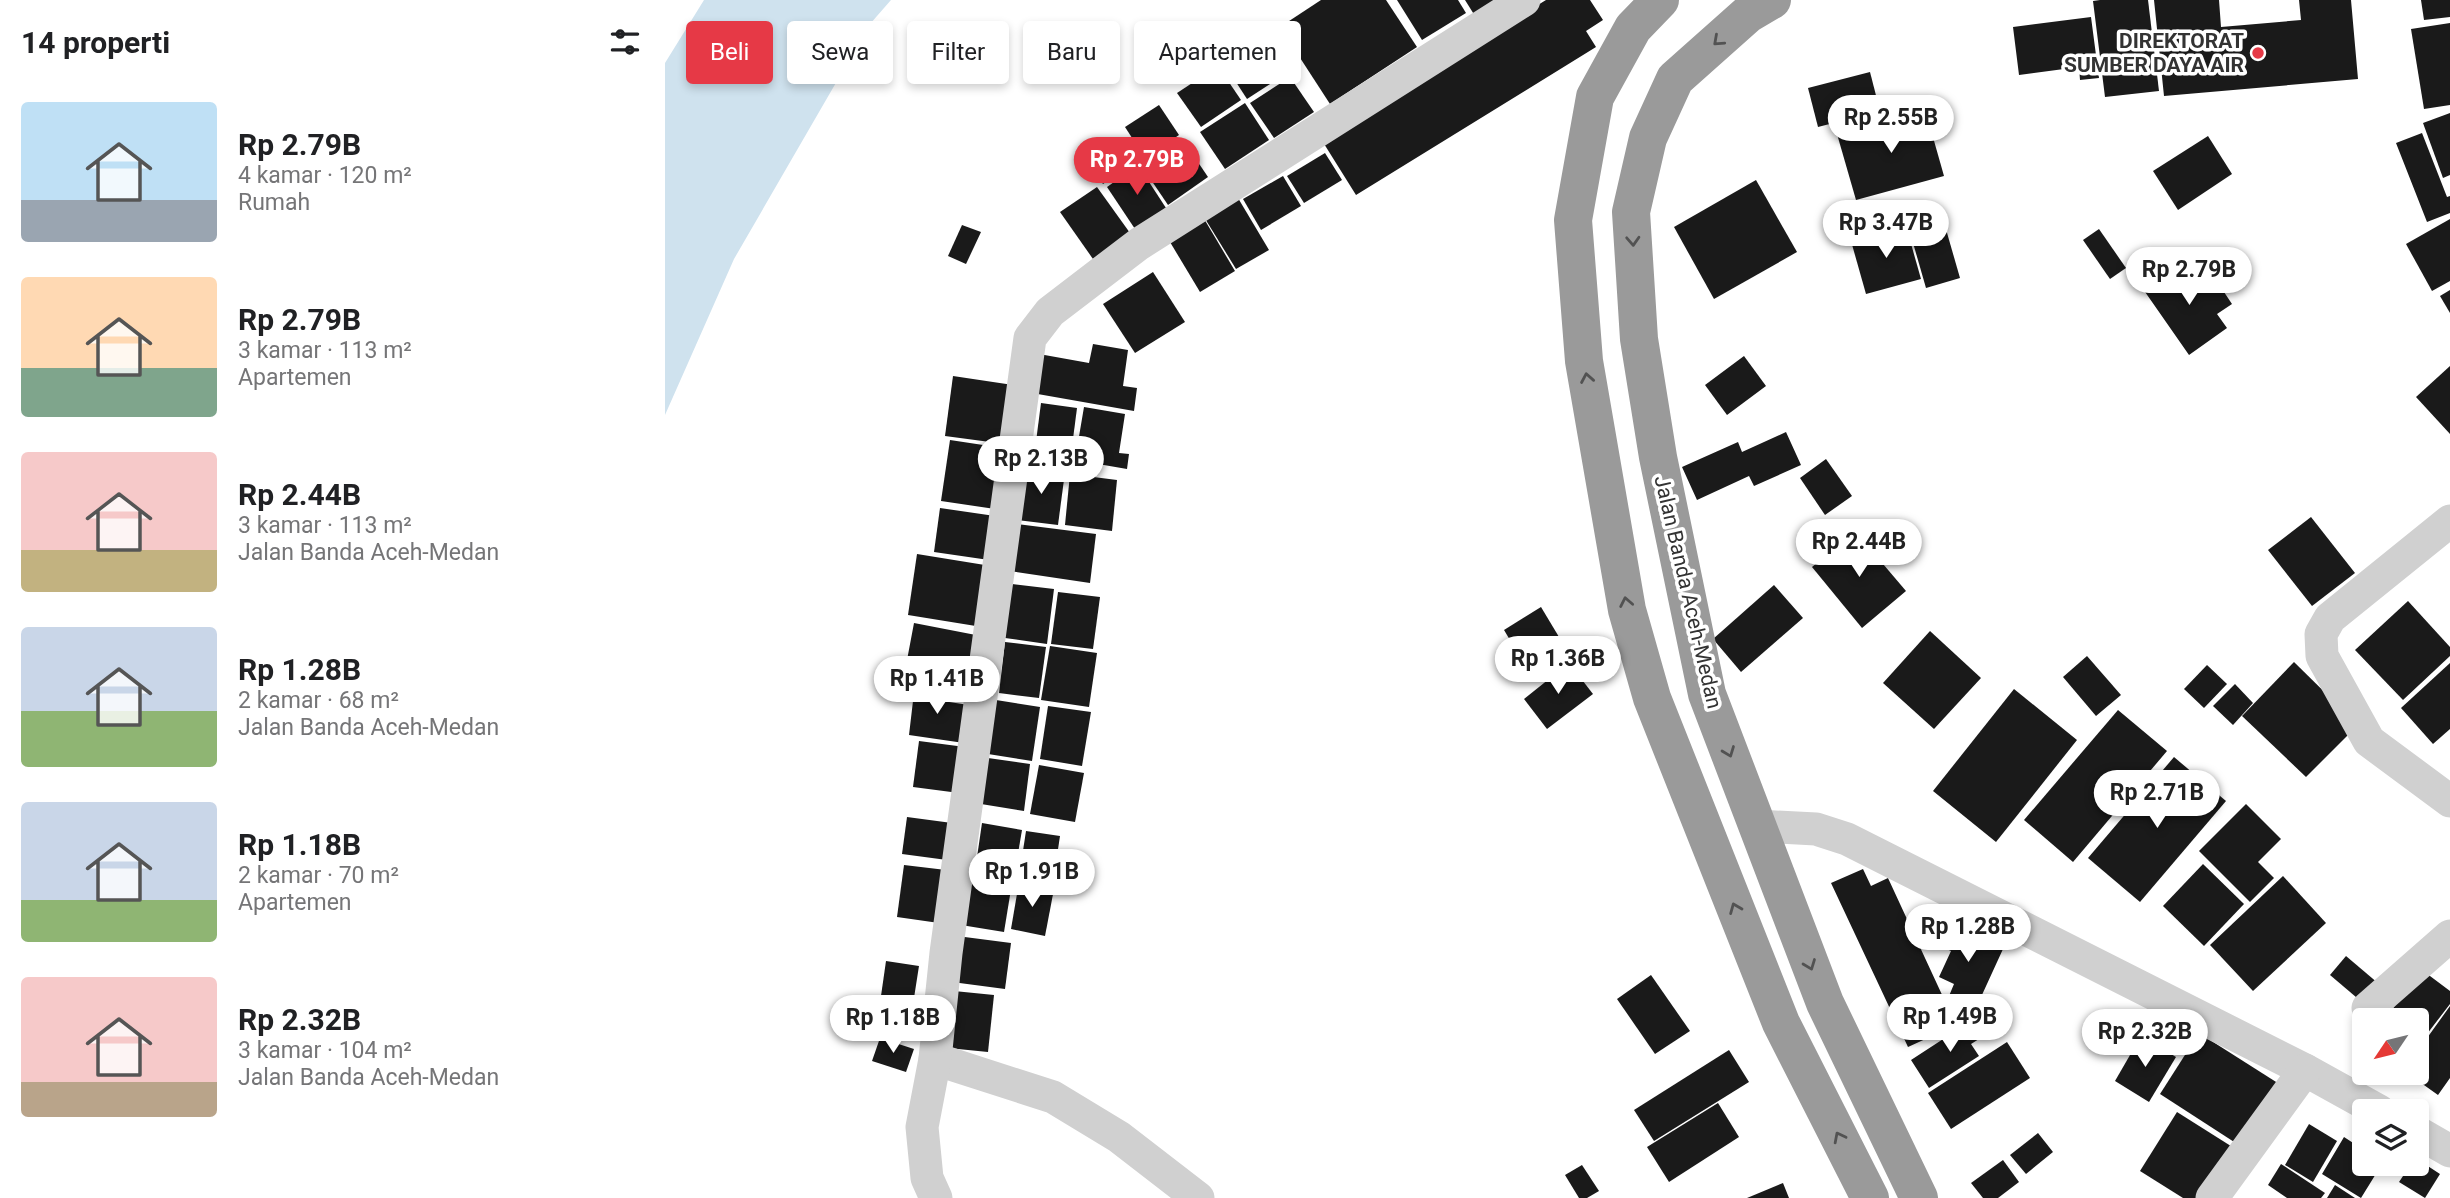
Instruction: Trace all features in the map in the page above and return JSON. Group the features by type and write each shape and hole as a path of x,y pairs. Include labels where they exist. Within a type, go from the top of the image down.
{"highway":[{"path":"1660,0 1633,28 1595,97 1573,220 1584,361 1627,610 1652,698 1781,1023 1870,1198"},
{"name":"Jalan Banda Aceh-Medan","path":"1772,0 1748,14 1675,79 1648,138 1631,212 1639,339 1658,457 1707,694 1825,1003 1919,1198"}],"street":[{"path":"936,1198 927,1178 922,1127 935,1059 946,953 1030,338 1050,312 1139,244 1524,0"},
{"path":"2450,520 2330,618 2322,634 2322,656 2369,741 2450,801"},
{"path":"1757,826 1816,830 1847,839 2357,1099"},
{"path":"2368,1008 2450,936"},
{"path":"935,1059 1053,1097 1119,1137 1198,1198"},
{"path":"2212,1198 2305,1070"},
{"path":"2429,1139 2450,1151"}],"water":[{"path":"704,0 891,0 873,21 787,21 787,84 835,84 734,259 665,415 665,63 686,29 686,84 773,84 773,21 691,21"}],"building":[{"path":"1321,0 1386,0 1417,47 1330,104 1301,59 1301,21 1289,21"},
{"path":"1397,0 1458,0 1466,13 1422,40"},
{"path":"1465,0 1501,0 1475,16"},
{"path":"1546,0 1590,0 1603,20 1586,31 1596,47 1356,195 1321,139"},
{"path":"2148,0 2159,91 2105,97 2093,1"},
{"name":"DIREKTORAT SUMBER DAYA AIR","path":"2154,0 2219,0 2221,27 2301,20 2299,0 2351,0 2358,79 2164,96"},
{"path":"2421,0 2450,0 2450,17 2424,20"},
{"path":"2091,17 2099,78 2080,80 2079,67 2019,75 2013,27"},
{"path":"2450,23 2450,105 2424,109 2411,29"},
{"path":"1870,72 1880,111 1818,127 1808,88"},
{"path":"1191,84 1230,84 1241,100 1201,127 1177,93"},
{"path":"1237,84 1270,84 1247,99"},
{"path":"1279,84 1295,84 1314,112 1274,138 1250,103"},
{"path":"1245,103 1269,140 1225,169 1200,132"},
{"path":"1159,105 1179,135 1145,158 1125,127"},
{"path":"1925,109 1944,176 1856,200 1837,134"},
{"path":"2450,113 2450,175 2443,178 2423,123"},
{"path":"2422,133 2447,197 2450,196 2450,213 2427,222 2396,143"},
{"path":"2208,136 2232,174 2178,210 2153,171"},
{"path":"1183,140 1208,177 1168,205 1143,168"},
{"path":"1128,146 1138,161 1103,184 1093,169"},
{"path":"1325,153 1342,180 1304,203 1287,176"},
{"path":"1138,165 1166,208 1135,229 1107,187"},
{"path":"1283,176 1301,206 1261,230 1243,199"},
{"path":"1756,180 1797,252 1714,299 1674,227"},
{"path":"1097,187 1130,233 1093,259 1060,212"},
{"path":"1238,198 1269,250 1236,269 1204,217"},
{"path":"1939,205 1960,278 1926,288 1905,215"},
{"path":"1203,217 1235,271 1200,292 1167,237"},
{"path":"2450,219 2450,281 2432,291 2406,244"},
{"path":"962,225 981,232 966,264 948,256"},
{"path":"1906,226 1921,279 1866,294 1851,241"},
{"path":"2099,229 2126,268 2110,279 2083,240"},
{"path":"2181,263 2201,290 2216,280 2232,304 2217,314 2227,328 2189,355 2143,289"},
{"path":"1153,272 1185,322 1135,353 1103,304"},
{"path":"2450,290 2450,313 2440,296"},
{"path":"1093,344 1128,350 1123,386 1137,388 1134,411 1032,393 1039,354 1089,363"},
{"path":"1744,356 1766,386 1727,415 1705,385"},
{"path":"2450,366 2450,434 2416,397"},
{"path":"953,376 1013,385 1005,444 945,436"},
{"path":"1041,403 1077,408 1070,462 1034,457"},
{"path":"1084,407 1125,414 1119,453 1129,454 1127,469 1075,460"},
{"path":"1786,432 1801,465 1754,486 1749,476 1697,500 1682,467 1738,442 1742,452"},
{"path":"950,440 1003,448 995,509 941,501"},
{"path":"1826,459 1852,496 1825,515 1800,478"},
{"path":"1024,466 1065,472 1058,525 1017,520"},
{"path":"1070,474 1117,480 1112,531 1065,525"},
{"path":"940,508 995,516 989,560 934,552"},
{"path":"2311,517 2355,573 2312,606 2268,550"},
{"path":"1017,524 1096,534 1090,583 1010,571"},
{"path":"1855,531 1906,591 1862,628 1812,567"},
{"path":"917,554 991,566 982,627 908,615"},
{"path":"1012,584 1054,589 1047,644 1005,638"},
{"path":"1774,585 1803,618 1741,672 1713,639"},
{"path":"1058,592 1100,597 1093,649 1051,644"},
{"path":"2408,601 2450,647 2450,656 2403,700 2355,650"},
{"path":"1541,607 1565,647 1528,670 1504,630"},
{"path":"914,623 981,636 974,677 960,675 958,686 904,676"},
{"path":"1930,631 1981,678 1934,729 1883,683"},
{"path":"1005,642 1046,647 1039,698 999,693"},
{"path":"1050,646 1097,653 1089,707 1041,700"},
{"path":"2087,656 2121,695 2096,716 2063,677"},
{"path":"2294,662 2358,725 2306,777 2242,716"},
{"path":"1569,663 1593,694 1547,729 1524,699"},
{"path":"2450,663 2450,729 2433,744 2401,708"},
{"path":"2207,665 2227,684 2204,708 2184,689"},
{"path":"915,684 938,687 936,700 969,705 964,743 909,735"},
{"path":"2235,684 2253,703 2233,725 2213,706"},
{"path":"2014,689 2077,740 1996,842 1933,791"},
{"path":"996,700 1040,707 1032,761 988,754"},
{"path":"1048,706 1091,712 1082,766 1040,759"},
{"path":"2118,710 2167,751 2073,862 2024,820"},
{"path":"919,741 965,747 959,793 913,787"},
{"path":"2174,757 2226,801 2140,902 2088,858"},
{"path":"988,758 1030,764 1024,811 981,804"},
{"path":"1039,765 1084,773 1075,822 1030,814"},
{"path":"2246,804 2281,839 2258,862 2274,878 2250,902 2199,851"},
{"path":"907,817 952,823 947,860 902,854"},
{"path":"982,823 1022,830 1014,877 975,871"},
{"path":"1026,831 1060,836 1053,882 1019,877"},
{"path":"2203,864 2244,904 2204,946 2163,906"},
{"path":"904,865 946,870 939,923 897,917"},
{"path":"1863,869 1871,886 1888,878 1956,1025 1908,1047 1831,883"},
{"path":"969,876 1012,883 1004,932 961,925"},
{"path":"2283,876 2326,923 2253,991 2210,945"},
{"path":"1019,882 1054,889 1045,936 1011,929"},
{"path":"1945,923 2003,949 1976,1008 1949,996 1954,984 1939,977 1951,951 1936,944"},
{"path":"957,936 1011,943 1005,989 952,982"},
{"path":"2346,956 2379,984 2363,1003 2330,975"},
{"path":"886,961 919,966 908,1036 876,1031"},
{"path":"2422,970 2450,991 2450,1004 2429,1031 2429,1008 2393,1008"},
{"path":"1651,975 1690,1031 1655,1054 1617,999"},
{"path":"954,991 994,995 988,1052 948,1048"},
{"path":"2450,1006 2450,1078 2438,1095 2424,1085 2429,1085 2429,1035"},
{"path":"1977,1017 1987,1034 1971,1044 1979,1056 1929,1088 1911,1060"},
{"path":"2199,1033 2284,1087 2245,1149 2160,1094"},
{"path":"2141,1036 2176,1057 2149,1102 2115,1081"},
{"path":"880,1038 914,1049 906,1072 872,1061"},
{"path":"2007,1042 2030,1078 1951,1129 1928,1093"},
{"path":"1729,1050 1749,1082 1654,1141 1634,1110"},
{"path":"1718,1103 1739,1137 1669,1182 1647,1147"},
{"path":"2177,1112 2234,1148 2203,1198 2183,1198 2140,1171"},
{"path":"2309,1124 2337,1141 2313,1182 2285,1165"},
{"path":"2038,1133 2053,1152 2026,1174 2010,1155"},
{"path":"2344,1137 2352,1142 2352,1176 2375,1176 2361,1198 2322,1174"},
{"path":"2003,1160 2019,1182 1998,1198 1983,1198 1971,1183"},
{"path":"2281,1164 2325,1193 2321,1198 2287,1198 2268,1185"},
{"path":"1582,1165 1599,1191 1587,1198 1579,1198 1565,1175"},
{"path":"2429,1167 2440,1174 2425,1198 2399,1182 2403,1176 2429,1176"},
{"path":"1783,1183 1789,1198 1747,1198"},
{"path":"2335,1185 2355,1198 2327,1198"}],"place":[{"name":"DIREKTORAT SUMBER DAYA AIR","path":"2258,53"}]}
